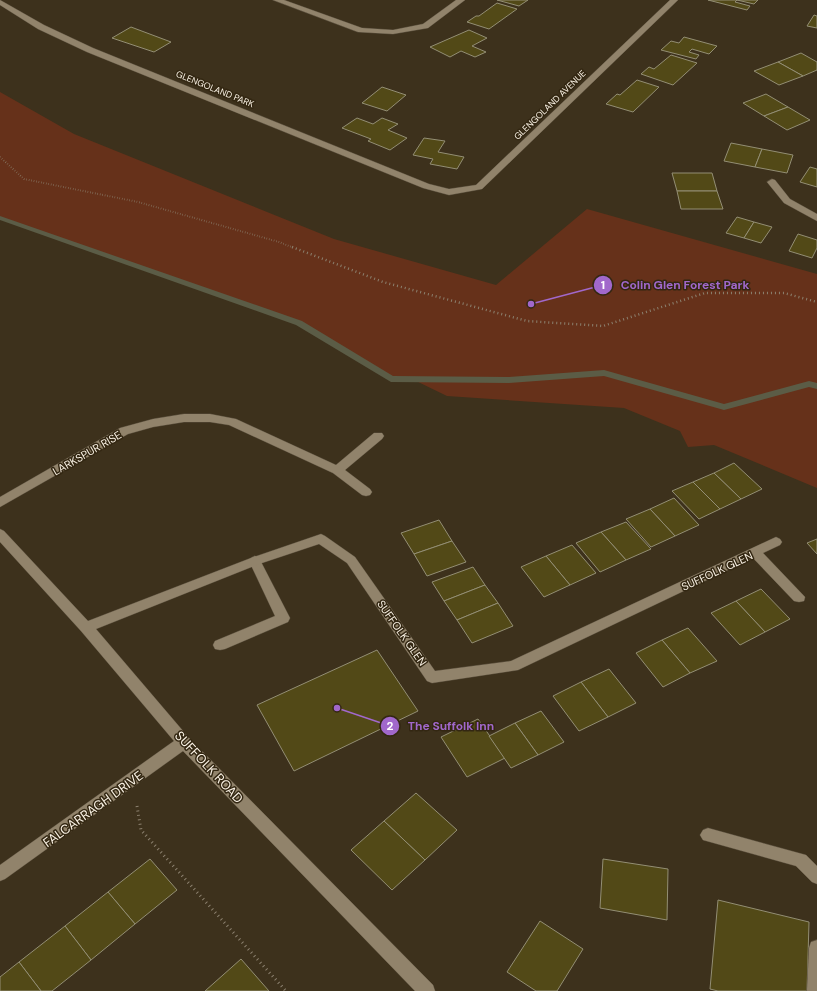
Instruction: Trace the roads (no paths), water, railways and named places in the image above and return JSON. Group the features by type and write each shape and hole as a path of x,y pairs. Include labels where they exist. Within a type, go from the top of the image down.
{"street":[{"path":"277,0 361,30 393,32 425,26 461,0"},
{"name":"GLENGOLAND AVENUE","path":"426,186 449,192 479,187 674,0"},
{"name":"GLENGOLAND PARK","path":"0,2 40,28 90,50 426,186"},
{"path":"772,182 787,201 817,218"},
{"name":"LARKSPUR RISE","path":"0,503 124,431 153,423 184,418 210,418 232,422 337,470 366,492"},
{"path":"337,470 378,436"},
{"name":"SUFFOLK ROAD","path":"0,534 86,627 184,742 427,991"},
{"name":"SUFFOLK GLEN","path":"86,627 255,561 321,539 351,560 432,677 513,666 776,542"},
{"path":"755,553 799,597"},
{"path":"220,645 283,618 255,561"},
{"name":"FALCARRAGH DRIVE","path":"0,874 184,742"},
{"path":"708,835 801,860 817,877"},
{"path":"815,991 817,948"}],"waterway":[{"path":"0,218 299,323 391,379 509,380 604,373 724,407 809,384 817,386"}],"place":[{"name":"Colin Glen Forest Park","path":"531,304"},
{"name":"The Suffolk Inn","path":"337,708"}]}
